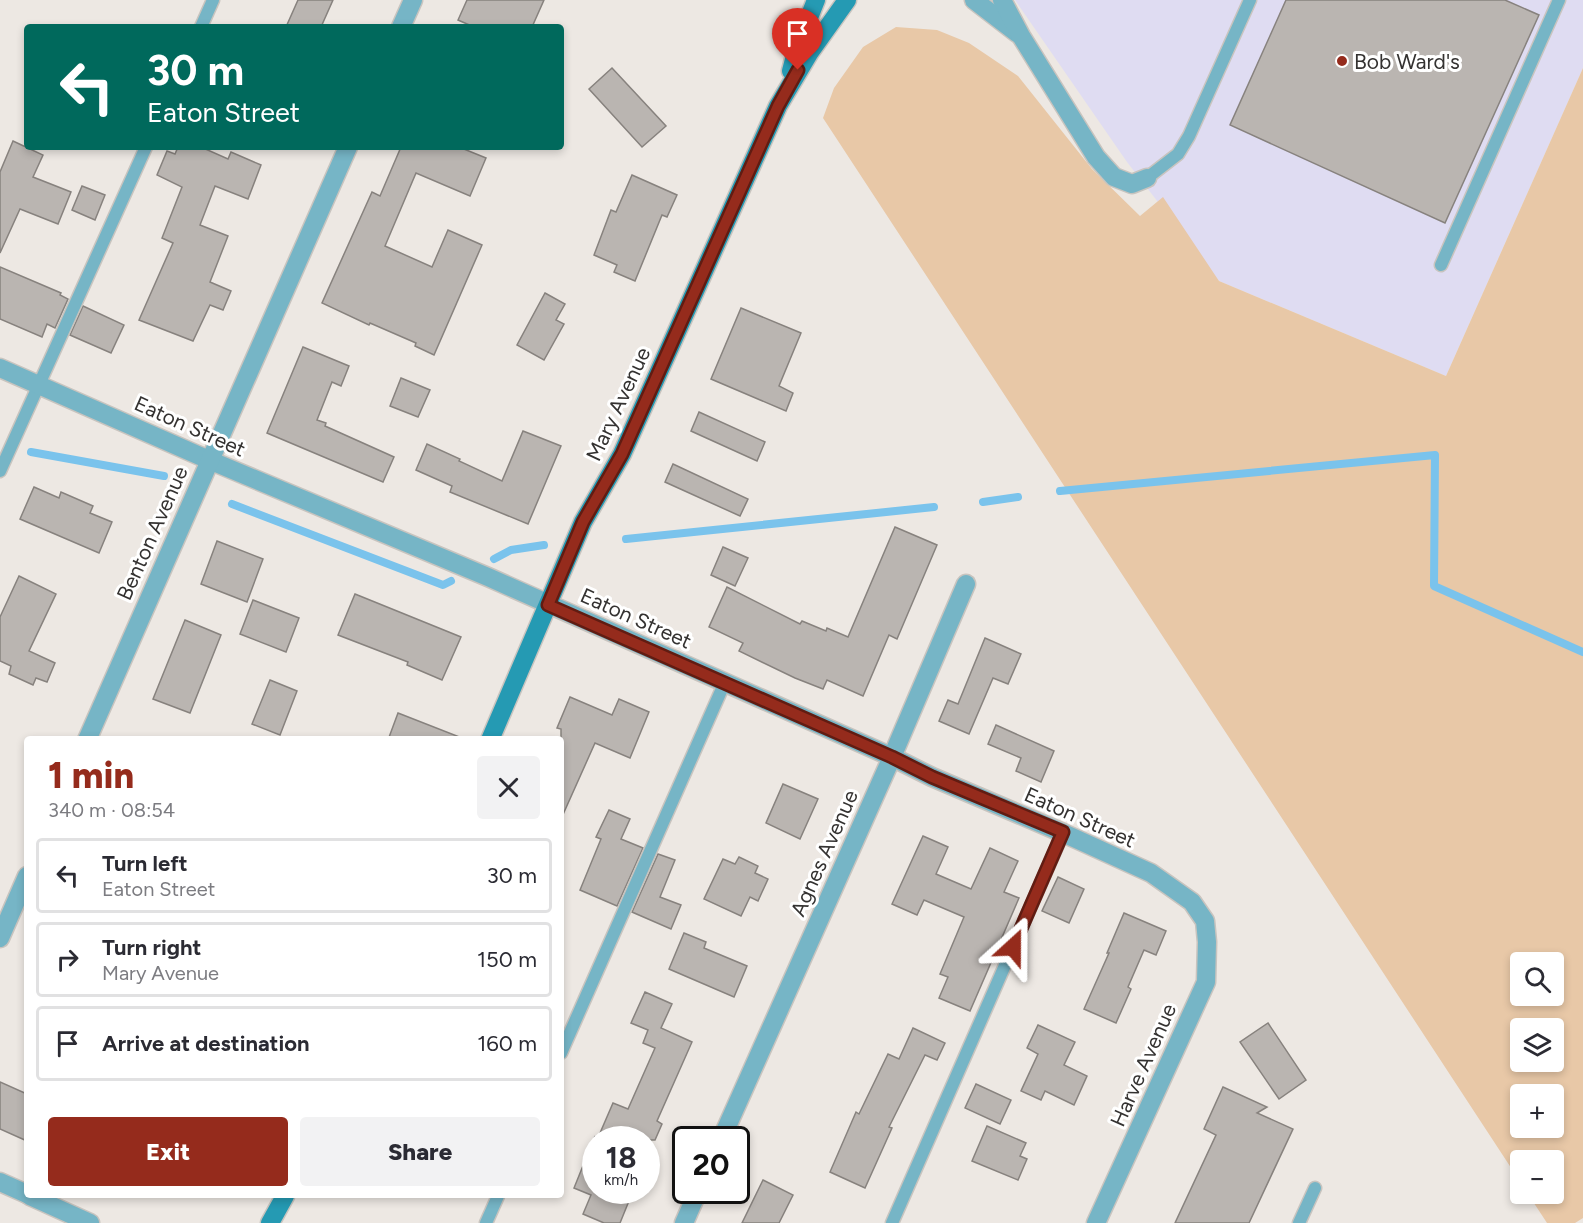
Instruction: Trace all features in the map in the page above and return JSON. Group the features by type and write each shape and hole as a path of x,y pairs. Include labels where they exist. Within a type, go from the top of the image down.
{"street":[{"path":"402,24 413,0"},
{"name":"Mary Avenue","path":"787,88 797,48 816,0"},
{"name":"Mary Avenue","path":"492,736 583,522 622,454 787,88 847,0"},
{"path":"974,0 1021,36"},
{"path":"1002,0 1021,36 1096,157 1114,177 1132,184 1147,178"},
{"name":"Benton Avenue","path":"89,736 347,150"},
{"name":"Eaton Street","path":"0,368 209,460 488,577 892,757 932,777 1063,832 1151,873 1192,903 1206,921"},
{"name":"Agnes Avenue","path":"727,1126 892,757 966,584"},
{"path":"0,938 24,883"},
{"name":"Harve Avenue","path":"1096,1223 1206,982 1206,921"},
{"path":"0,1182 24,1193"},
{"path":"35,1198 90,1223"},
{"path":"270,1223 284,1198"},
{"path":"284,1223 291,1198"},
{"path":"684,1223 692,1204"}],"lane":[{"path":"202,24 213,0"},
{"path":"1147,178 1178,154 1189,136 1250,0"},
{"path":"1441,265 1559,0"},
{"path":"0,471 145,150"},
{"path":"564,1046 725,682"},
{"path":"892,1223 1063,832"},
{"path":"1299,1223 1315,1188"},
{"path":"486,1223 497,1198"}],"shaded area":[{"path":"1015,0 1583,0 1583,68 1446,376 1219,281 1127,162"},
{"path":"896,27 937,30 969,43 1018,76 1092,169 1140,216 1163,197 1219,281 1446,376 1583,68 1583,1218 1575,1223 1547,1223 1535,1204 1564,1204 1564,1150 1510,1150 1510,1166 823,118 834,88 863,47"}],"building":[{"path":"298,0 333,0 322,24 287,24"},
{"path":"467,0 544,0 533,24 467,24 458,20"},
{"path":"1286,0 1505,0 1539,15 1445,223 1230,125"},
{"path":"612,68 666,126 642,147 589,89"},
{"path":"13,141 24,146 24,150 32,150 43,155 33,177 71,192 58,224 20,209 0,253 0,172"},
{"path":"177,150 208,150 228,159 231,152 261,165 248,199 215,186 200,225 228,236 210,282 231,291 223,310 210,305 193,341 139,320 173,243 162,238 182,187 157,175 167,151 175,154"},
{"path":"400,150 466,150 486,158 470,196 416,173 385,246 432,267 448,230 482,245 434,355 415,346 416,343 370,323 369,325 322,303 372,192 380,196"},
{"path":"632,175 677,195 667,217 662,215 635,281 614,272 617,265 594,255 611,210 616,212"},
{"path":"82,186 105,195 95,220 72,210"},
{"path":"0,267 61,293 60,295 68,299 55,328 47,324 42,337 0,319"},
{"path":"545,293 565,304 556,320 564,324 544,360 517,345"},
{"path":"83,306 124,325 111,353 70,335"},
{"path":"741,308 801,333 779,386 793,393 786,411 711,379"},
{"path":"303,347 349,366 341,386 332,382 317,420 326,423 325,426 394,457 383,482 267,433"},
{"path":"401,378 430,390 418,417 390,406"},
{"path":"699,412 765,442 757,461 691,431"},
{"path":"523,431 561,446 528,524 450,492 452,486 416,470 427,444 502,481"},
{"path":"673,464 748,499 740,516 665,482"},
{"path":"34,487 59,498 61,492 93,506 90,513 112,522 99,553 20,519"},
{"path":"895,527 937,545 897,639 889,635 863,696 827,680 823,689 795,678 739,651 743,643 709,627 727,587 800,624 802,621 848,637"},
{"path":"217,541 263,559 247,602 201,584"},
{"path":"723,547 748,558 735,586 711,575"},
{"path":"19,576 56,594 29,651 55,663 47,682 36,678 33,685 9,674 11,666 0,661 0,617"},
{"path":"355,594 461,637 442,680 407,665 408,662 338,635"},
{"path":"253,600 299,618 286,652 240,634"},
{"path":"185,620 221,635 190,713 153,699"},
{"path":"985,638 1021,654 1008,684 993,678 969,734 939,721 948,700 958,704"},
{"path":"270,680 297,691 280,735 252,724"},
{"path":"570,697 612,715 619,699 649,712 630,758 595,743 564,812 564,736 561,736 561,729 557,728"},
{"path":"398,713 457,736 389,736"},
{"path":"996,725 1054,751 1041,782 1016,771 1021,758 988,744"},
{"path":"783,784 818,799 800,839 766,823"},
{"path":"609,810 630,819 621,839 643,848 617,906 580,890 601,839 596,837"},
{"path":"923,836 948,847 936,874 971,889 990,848 1018,861 1004,892 1019,898 970,1011 939,998 948,977 940,974 964,917 924,900 917,915 892,904"},
{"path":"658,854 675,860 660,897 681,905 671,929 632,912"},
{"path":"739,857 758,866 755,873 768,879 758,901 750,897 741,916 704,899 723,859 735,864"},
{"path":"1058,877 1084,889 1069,923 1042,911"},
{"path":"1124,913 1166,931 1156,955 1144,950 1128,987 1131,989 1116,1023 1084,1009"},
{"path":"684,933 706,942 704,948 747,966 734,997 669,969"},
{"path":"645,992 672,1004 661,1028 692,1042 657,1121 662,1124 660,1129 660,1126 603,1126 613,1103 628,1109 655,1048 643,1043 648,1030 631,1023"},
{"path":"1268,1023 1306,1080 1279,1099 1240,1042"},
{"path":"1038,1025 1075,1042 1064,1065 1087,1076 1074,1105 1045,1091 1041,1100 1021,1091 1038,1054 1027,1048"},
{"path":"913,1028 945,1043 937,1060 925,1055 889,1127 892,1128 865,1188 830,1172 856,1112 859,1114 888,1054 899,1059"},
{"path":"0,1082 24,1093 24,1140 0,1129"},
{"path":"976,1084 1011,1100 1000,1124 965,1108"},
{"path":"1223,1087 1267,1107 1257,1113 1293,1129 1249,1223 1175,1223 1216,1135 1204,1129"},
{"path":"987,1126 1026,1143 1020,1156 1027,1159 1018,1180 972,1161"},
{"path":"582,1168 582,1191 574,1188"},
{"path":"763,1180 793,1195 779,1223 742,1223"},
{"path":"587,1204 628,1204 620,1223 604,1223 583,1214"}],"waterway":[{"path":"31,452 164,476"},
{"path":"1060,491 1435,455 1434,586 1583,652"},
{"path":"983,502 1018,497"},
{"path":"232,504 443,585 451,581"},
{"path":"626,539 934,507"},
{"path":"494,559 511,550 544,545"}],"place":[{"name":"Bob Ward's","path":"1342,61"}],"route":[{"path":"798,70 778,106 622,454 583,522 548,605 573,614 932,777 1063,832 1013,947"}]}
